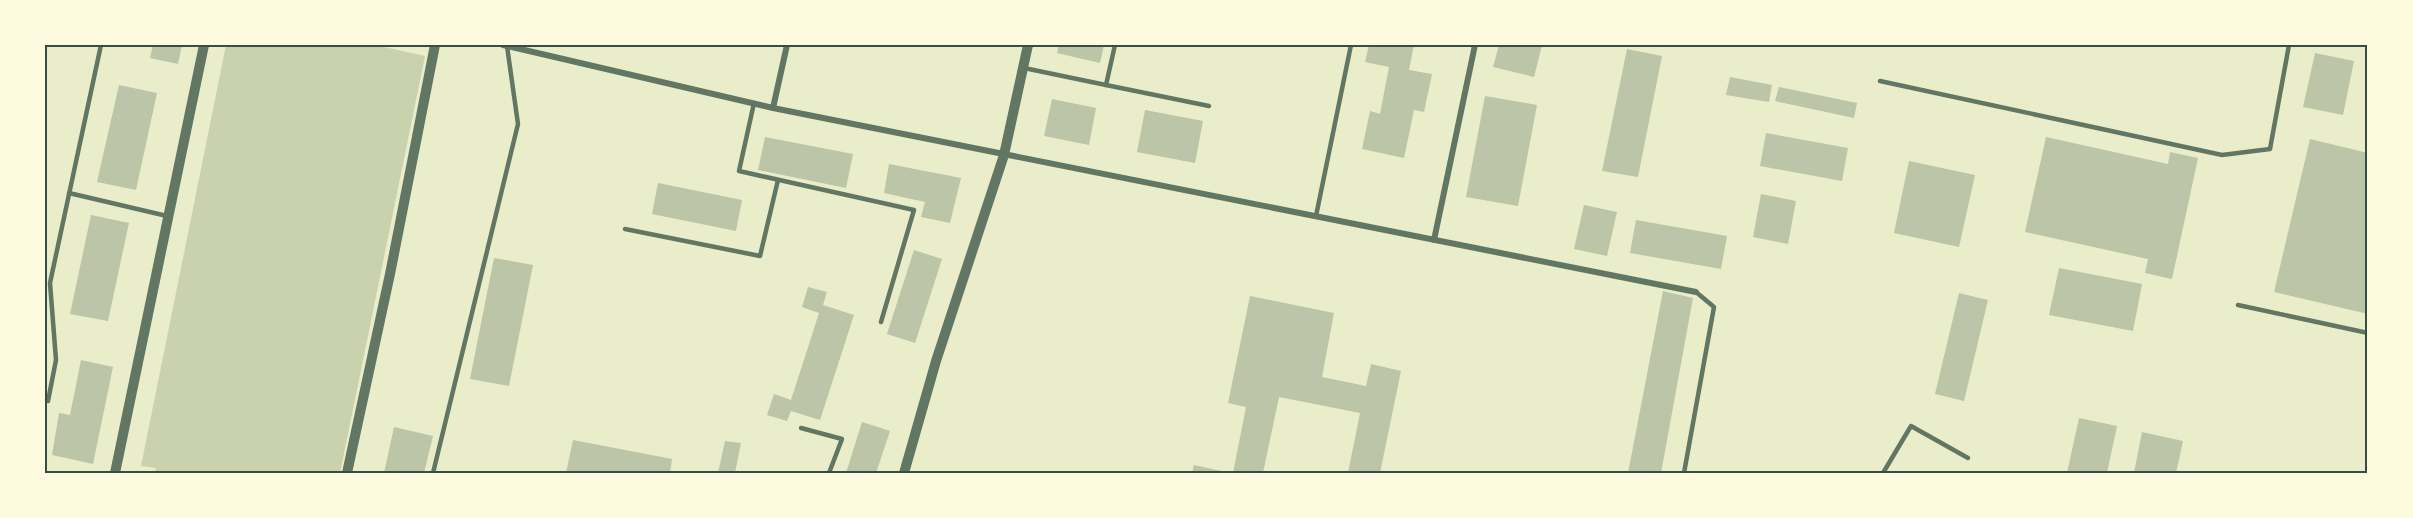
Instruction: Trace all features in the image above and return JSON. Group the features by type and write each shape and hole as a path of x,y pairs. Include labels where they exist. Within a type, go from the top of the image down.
{"street":[{"path":"115,473 204,45"},
{"path":"347,473 390,274 435,45"},
{"path":"505,45 773,108 1696,292"},
{"path":"773,108 786,45"},
{"path":"904,473 936,361 1004,155 1028,45"},
{"path":"1434,240 1475,45"}],"lane":[{"path":"48,401 56,360 50,283 101,45"},
{"path":"433,473 518,124 505,45"},
{"path":"1106,85 1115,45"},
{"path":"1316,216 1351,45"},
{"path":"1880,81 2222,155 2270,149 2289,45"},
{"path":"1023,68 1209,106"},
{"path":"754,103 739,171 914,210 881,322"},
{"path":"625,230 760,256 778,180"},
{"path":"69,193 167,216"},
{"path":"1684,473 1714,307 1696,292"},
{"path":"2238,305 2368,333"},
{"path":"1883,473 1911,426 1968,458"},
{"path":"801,428 842,439 829,473"}],"green space":[{"path":"226,45 375,45 425,56 340,473 155,473 156,468 141,466"}],"building":[{"path":"153,45 182,45 178,64 150,58"},
{"path":"1059,45 1104,45 1100,63 1057,53"},
{"path":"1369,45 1414,45 1409,70 1432,74 1424,112 1414,110 1404,158 1362,149 1370,111 1380,114 1389,67 1365,62"},
{"path":"1499,45 1542,45 1534,77 1493,67"},
{"path":"1627,49 1662,56 1638,177 1602,171"},
{"path":"2315,53 2354,61 2343,115 2303,107"},
{"path":"1730,77 1772,85 1769,102 1726,95"},
{"path":"119,85 157,93 136,190 97,182"},
{"path":"1779,87 1857,103 1854,118 1775,101"},
{"path":"1485,96 1537,105 1518,206 1466,197"},
{"path":"1052,99 1096,108 1089,145 1044,136"},
{"path":"1145,110 1203,121 1195,163 1137,152"},
{"path":"1766,133 1848,148 1842,181 1760,166"},
{"path":"765,137 853,154 846,188 758,170"},
{"path":"2046,137 2168,164 2170,152 2198,158 2172,279 2145,273 2148,259 2025,232"},
{"path":"2310,139 2368,153 2368,314 2274,292"},
{"path":"1909,161 1975,175 1959,247 1894,233"},
{"path":"889,164 961,178 950,223 921,217 925,202 884,193"},
{"path":"658,183 742,200 736,231 652,214"},
{"path":"1761,194 1796,201 1788,244 1753,237"},
{"path":"1584,205 1617,212 1607,256 1574,249"},
{"path":"91,215 129,223 108,321 70,314"},
{"path":"1636,220 1727,236 1721,269 1630,253"},
{"path":"914,250 942,259 915,343 887,334"},
{"path":"494,258 533,265 509,386 470,379"},
{"path":"2059,268 2142,284 2133,331 2049,315"},
{"path":"808,287 827,292 823,305 854,315 820,420 791,411 787,421 767,415 774,394 791,400 819,313 802,307"},
{"path":"1663,291 1693,298 1661,473 1628,473"},
{"path":"1959,293 1988,300 1964,401 1935,394"},
{"path":"1250,296 1334,313 1322,377 1366,386 1371,364 1401,371 1380,473 1348,473 1360,413 1279,397 1263,473 1233,473 1246,407 1228,403"},
{"path":"81,360 113,367 93,464 52,455 59,413 70,415"},
{"path":"2079,418 2117,426 2107,473 2067,473"},
{"path":"862,422 890,431 876,473 846,473"},
{"path":"394,427 433,436 424,473 384,473"},
{"path":"2142,432 2183,441 2176,473 2134,473"},
{"path":"573,440 672,459 670,473 566,473"},
{"path":"725,441 741,443 735,473 718,473"},
{"path":"1194,465 1226,472 1226,473 1192,473"}]}
